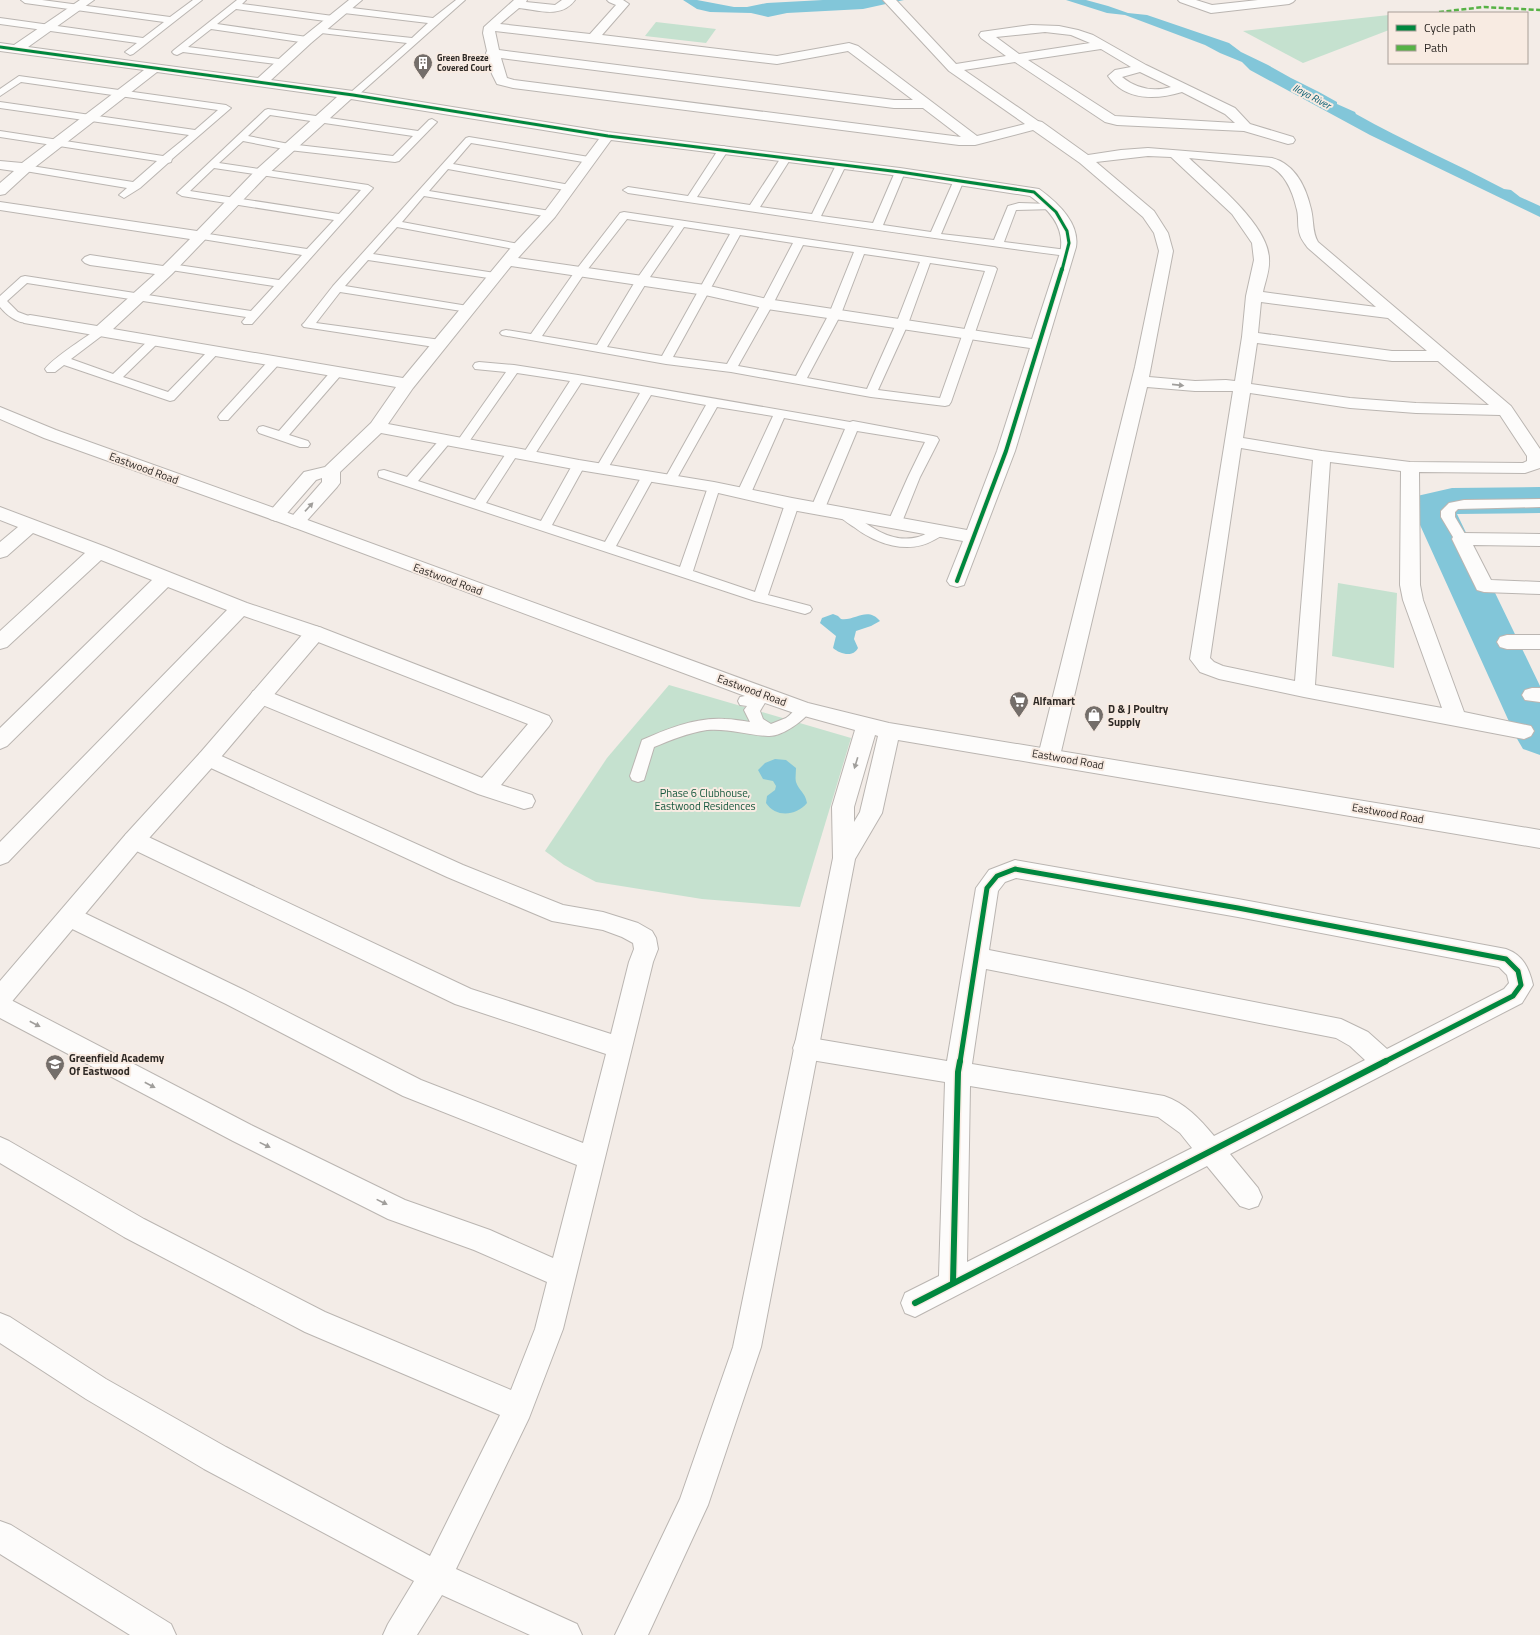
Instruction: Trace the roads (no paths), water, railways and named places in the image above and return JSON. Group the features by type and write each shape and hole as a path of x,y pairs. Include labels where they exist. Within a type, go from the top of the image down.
{"street":[{"path":"17,49 88,0"},
{"path":"261,82 307,40 356,0"},
{"path":"569,0 562,7 556,9 519,2 490,27 489,33 492,53 498,74 502,81 514,84 959,141 975,141 1037,125"},
{"path":"593,38 623,4 613,0"},
{"path":"889,0 954,68 1085,160 1149,214 1161,233 1166,251 1141,374 1049,756"},
{"path":"1184,0 1203,7 1220,9 1289,0"},
{"path":"490,27 777,60 849,47 854,49 975,141"},
{"path":"1245,127 1230,111 1142,68 1084,35 1057,28 1043,27 980,31 1018,59 1110,119 1117,121 1245,127 1288,140"},
{"path":"954,68 1103,45"},
{"path":"0,47 350,95 608,136 724,149 900,172 1034,192 1051,207 1065,224 1070,238 1040,345 1006,451 972,536 957,581"},
{"path":"492,53 894,104 927,104"},
{"path":"0,191 25,168 155,68"},
{"path":"1142,68 1119,73 1114,76 1118,81 1138,92 1150,95 1161,95 1183,88"},
{"path":"698,108 718,81"},
{"path":"797,91 812,84 827,83 838,88 842,97"},
{"path":"100,332 169,269 261,173 319,120 350,95"},
{"path":"276,515 310,476 331,471 377,427 407,384 519,247 550,214 608,136"},
{"path":"1085,160 1121,154 1175,153 1261,160 1279,165 1289,173 1295,184 1304,209 1307,236 1313,245 1505,410 1536,456 1535,464 1525,468 1410,467 1322,456 1234,442"},
{"path":"1175,153 1237,211 1259,243 1262,260 1254,296 1250,337 1234,386 1234,442 1200,659 1207,667 1219,672 1304,690 1524,731"},
{"path":"0,165 25,168"},
{"path":"0,206 202,236"},
{"path":"90,260 169,269"},
{"path":"508,261 705,290 766,304 1040,345"},
{"path":"1254,296 1395,314"},
{"path":"30,320 215,350 407,384"},
{"path":"1250,337 1392,356 1443,356"},
{"path":"1141,374 1195,386 1234,386 1350,403 1416,408 1505,410"},
{"name":"Eastwood Road","path":"0,412 19,422 50,434 296,522 760,694 804,708 889,731 1049,756 1540,839"},
{"path":"377,427 579,465 714,487 792,504 972,536"},
{"path":"1304,690 1322,456"},
{"path":"1410,467 1410,585 1413,600 1456,718"},
{"path":"296,522 331,483 331,471"},
{"path":"0,513 240,608 315,633 542,721 486,788"},
{"path":"0,552 31,525"},
{"path":"1540,540 1461,539 1484,586 1540,588"},
{"path":"0,642 99,551"},
{"path":"0,741 166,578"},
{"path":"0,856 240,608"},
{"path":"0,998 134,840 208,758 315,633"},
{"path":"1507,642 1540,642"},
{"path":"260,696 486,788 524,801"},
{"path":"631,1635 693,1505 747,1347 805,1048 844,858 843,807 867,725"},
{"path":"844,858 871,814 889,731"},
{"path":"208,758 469,876 560,914 603,921 630,930 644,938 646,949 641,962 549,1329 519,1408 436,1576 399,1635"},
{"path":"134,840 464,997 620,1048"},
{"path":"915,1303 1513,996 1521,985 1518,971 1506,959 1238,908 1015,869 997,876 987,888 958,1072 953,1283"},
{"path":"70,917 235,997 412,1088 591,1158"},
{"path":"977,957 1323,1024 1341,1029 1359,1039 1385,1063"},
{"path":"0,1006 242,1133 398,1210 480,1239 562,1276"},
{"path":"805,1048 1164,1107 1189,1125 1212,1150 1249,1197"},
{"path":"0,1149 134,1228 315,1322 519,1408"},
{"path":"0,1327 96,1390 215,1458 436,1576 566,1635"},
{"path":"0,1536 160,1635"}],"lane":[{"path":"24,0 172,20"},
{"path":"130,52 197,0"},
{"path":"173,56 242,0"},
{"path":"444,0 460,1"},
{"path":"350,95 385,68 435,21 460,1"},
{"path":"235,6 333,19"},
{"path":"344,10 435,21"},
{"path":"0,21 144,41"},
{"path":"210,26 307,40"},
{"path":"321,30 413,41"},
{"path":"181,48 284,62"},
{"path":"0,93 19,79 226,108 167,160 124,195"},
{"path":"0,105 91,117 197,134"},
{"path":"341,218 182,193 268,112 421,134"},
{"path":"241,138 289,147 395,159 432,122"},
{"path":"0,134 167,160"},
{"path":"441,344 308,325 337,288 469,140 589,160"},
{"path":"690,200 724,149"},
{"path":"753,209 786,158"},
{"path":"30,320 18,318 9,312 1,301 25,279 138,296 250,319 368,188 211,165"},
{"path":"815,218 841,165"},
{"path":"446,166 570,188"},
{"path":"25,168 136,186"},
{"path":"876,228 900,172"},
{"path":"935,236 960,180"},
{"path":"628,190 876,228 1067,253"},
{"path":"422,193 550,214"},
{"path":"997,245 1012,208 1020,206 1051,207"},
{"path":"506,333 534,338 666,360 731,368 871,393 945,402 991,269 860,251 624,215 580,272 534,338"},
{"path":"600,349 642,280 681,223"},
{"path":"395,224 519,247"},
{"path":"666,360 737,232"},
{"path":"202,236 310,253"},
{"path":"731,368 799,242"},
{"path":"799,380 835,314 860,251"},
{"path":"366,256 495,276"},
{"path":"871,393 902,324 926,260"},
{"path":"169,269 283,284"},
{"path":"337,288 468,309"},
{"path":"51,369 100,332"},
{"path":"115,378 154,340"},
{"path":"61,360 170,396 215,350"},
{"path":"224,417 275,361"},
{"path":"479,366 514,369 578,379 933,440 914,477 895,522"},
{"path":"410,482 454,442 514,369"},
{"path":"281,436 337,372"},
{"path":"478,505 521,453 578,379"},
{"path":"602,468 648,391"},
{"path":"670,480 713,403"},
{"path":"744,493 780,414"},
{"path":"818,508 852,425"},
{"path":"263,430 304,444"},
{"path":"544,527 579,465"},
{"path":"384,474 760,598 805,609"},
{"path":"608,548 648,477"},
{"path":"685,573 714,487"},
{"path":"1461,539 1448,517 1448,511 1454,506 1464,504 1540,503"},
{"path":"760,598 792,504"},
{"path":"844,513 860,527 877,537 897,542 922,540 940,531"},
{"path":"745,701 759,701 752,710 757,722 770,731"},
{"path":"638,776 647,744 674,732 706,725 725,724 770,731 792,721 804,708"}],"water":[{"path":"683,0 697,0 734,7 747,7 767,3 823,0 904,0 863,9 787,13 768,17 751,13 710,12 697,9"},
{"name":"Ilaya River","path":"1066,0 1086,0 1128,13 1147,15 1229,43 1241,52 1319,92 1337,102 1337,104 1355,112 1374,124 1504,189 1511,190 1520,197 1540,206 1540,217 1370,135 1250,70 1242,62 1205,45 1125,15 1107,13"},
{"path":"833,614 841,619 846,619 866,614 875,617 880,621 856,631 854,639 858,648 853,653 846,654 833,648 836,636 820,623 822,618"},
{"path":"775,759 786,760 796,768 796,782 806,799 807,803 792,813 780,813 770,808 766,803 767,796 775,790 776,786 773,781 763,779 758,770 765,763"}],"waterway":[{"path":"1540,500 1452,501 1432,505 1540,737"}],"place":[{"name":"Green Breeze Covered Court","path":"423,80"},
{"name":"Alfamart","path":"1019,718"},
{"name":"D & J Poultry Supply","path":"1094,732"},
{"name":"Greenfield Academy Of Eastwood","path":"55,1081"}],"park label":[{"name":"Phase 6 Clubhouse, Eastwood Residences","path":"705,799"}]}
